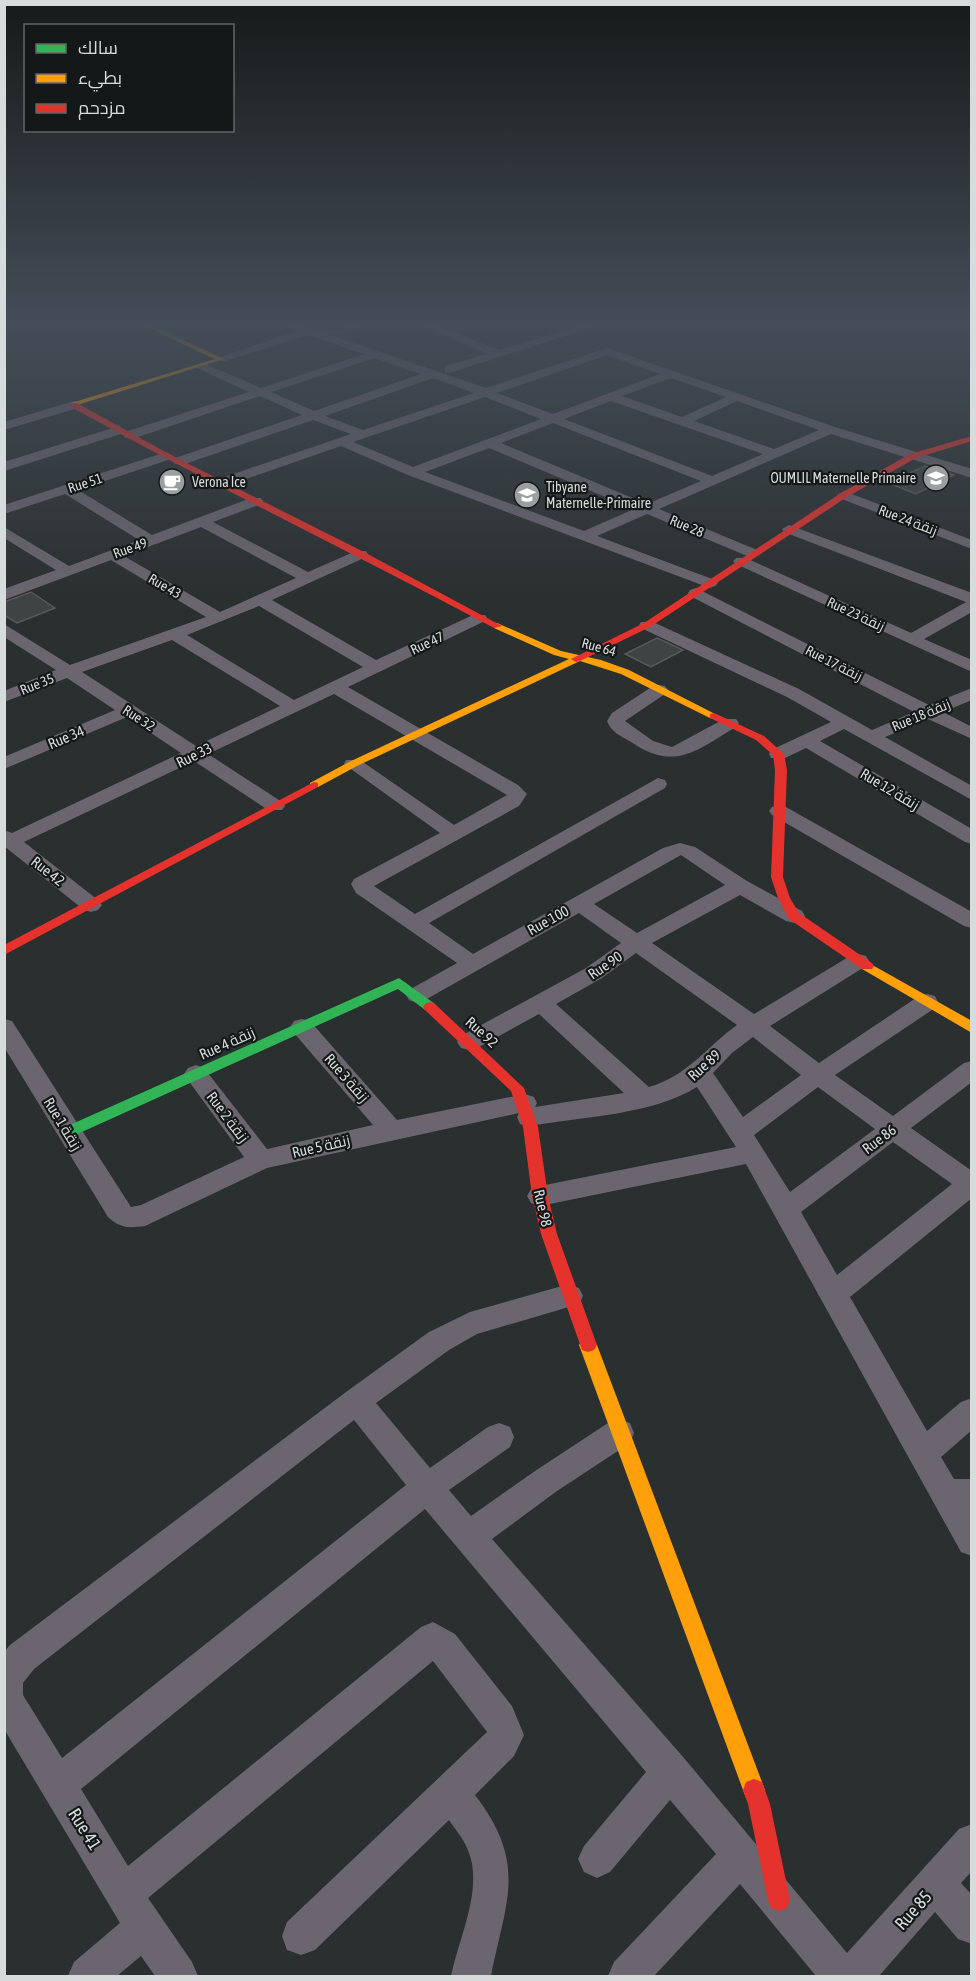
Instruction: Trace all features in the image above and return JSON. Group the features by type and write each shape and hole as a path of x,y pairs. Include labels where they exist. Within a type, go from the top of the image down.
{"street":[{"path":"4,426 39,415"},
{"name":"Rue 64","path":"93,415 361,554 478,618 540,646 578,659 611,666 760,738 778,754"},
{"path":"4,467 181,415"},
{"name":"Rue 51","path":"4,510 311,415"},
{"path":"313,415 362,434"},
{"path":"221,483 416,415"},
{"path":"543,415 711,480"},
{"path":"413,472 562,415"},
{"path":"667,415 773,453"},
{"path":"684,421 696,415"},
{"path":"789,415 972,474"},
{"path":"586,535 830,430"},
{"path":"4,951 353,764 647,625 844,495 914,456 972,438"},
{"name":"Rue 17 زنقة","path":"342,442 413,472 586,535 703,588 972,734"},
{"name":"Rue 28","path":"489,443 646,509 747,557"},
{"path":"66,489 150,540"},
{"path":"4,492 23,504"},
{"name":"Rue 24 زنقة","path":"844,495 972,545"},
{"name":"Rue 49","path":"4,595 256,501"},
{"path":"201,521 306,578"},
{"path":"789,530 972,599"},
{"path":"4,531 67,572"},
{"path":"12,552 28,547"},
{"name":"Rue 35","path":"4,697 69,671 175,636 361,554"},
{"name":"Rue 43","path":"112,555 219,618"},
{"name":"Rue 23 زنقة","path":"747,557 972,667"},
{"path":"260,600 376,667"},
{"path":"912,639 972,605"},
{"name":"Rue 47","path":"376,667 478,618"},
{"path":"647,625 794,693 972,794"},
{"name":"Rue 32","path":"7,632 275,806"},
{"path":"175,636 292,706"},
{"name":"Rue 33","path":"7,839 196,755 292,706 376,667"},
{"path":"335,687 511,789 517,795 512,802 361,884 363,888 472,963"},
{"path":"659,690 618,717 616,721 617,725 662,753 680,752 730,723"},
{"name":"Rue 18 زنقة","path":"871,736 972,693"},
{"name":"Rue 34","path":"4,764 127,711"},
{"path":"794,916 784,898 777,877 782,784 778,754 845,722"},
{"name":"Rue 12 زنقة","path":"808,741 972,838"},
{"path":"353,764 454,834"},
{"path":"414,923 658,784"},
{"path":"779,811 972,921"},
{"name":"Rue 42","path":"7,839 91,905"},
{"name":"Rue 100","path":"408,989 472,963 680,849 688,851 740,886"},
{"path":"740,886 794,916 858,961 971,1026"},
{"name":"Rue 90","path":"469,1042 594,973 636,943 740,886"},
{"path":"579,903 755,1026 818,1075 971,1184 832,1295"},
{"name":"Rue 89","path":"527,1110 644,1097 681,1085 700,1073 717,1053 755,1026 858,961"},
{"name":"Rue 4 زنقة","path":"68,1132 302,1027 408,989"},
{"name":"Rue 92","path":"408,989 517,1088 527,1110"},
{"path":"540,1002 644,1097"},
{"path":"540,1196 747,1142 818,1075 927,1002"},
{"name":"Rue 1 زنقة","path":"4,1027 117,1210 126,1218"},
{"name":"Rue 3 زنقة","path":"302,1027 392,1130"},
{"name":"Rue 86","path":"786,1209 972,1068"},
{"path":"700,1073 747,1142 922,1454 958,1493 972,1540"},
{"name":"Rue 2 زنقة","path":"196,1074 261,1160"},
{"name":"Rue 5 زنقة","path":"126,1218 145,1215 261,1160 392,1130 527,1110"},
{"name":"Rue 98","path":"527,1110 540,1196 551,1242 619,1433 755,1793 780,1900"},
{"path":"6,1677 22,1657 356,1401 439,1341 470,1324 569,1296"},
{"path":"356,1401 427,1488 780,1900 842,1977"},
{"path":"922,1454 972,1411"},
{"path":"470,1536 546,1481 619,1433"},
{"path":"57,1785 427,1488 499,1437"},
{"path":"125,1893 433,1639 442,1646 500,1718 506,1736 451,1793 301,1936"},
{"name":"Rue 41","path":"6,1677 6,1699 144,1927 178,1977"},
{"path":"597,1859 671,1771"},
{"path":"451,1793 485,1844 491,1865 490,1900 471,1977"},
{"name":"Rue 85","path":"853,1977 972,1842"},
{"path":"628,1977 741,1855"},
{"path":"936,1884 972,1925"},
{"path":"88,1977 144,1927"}],"building":[{"name":"OUMLIL Maternelle Primaire","path":"925,466 954,475 916,494 888,483"},
{"path":"31,592 55,608 17,623 4,615 4,602"},
{"path":"657,638 683,650 651,667 625,654"}],"traffic: fast":[{"path":"68,1132 399,983 430,1007"}],"traffic: slow":[{"path":"497,626 558,653 597,662 625,672 714,716"},
{"path":"314,785 353,764 576,659"},
{"path":"867,966 972,1028"},
{"path":"588,1345 754,1790"}],"traffic: jam":[{"path":"93,415 166,456 361,554 497,626"},
{"path":"576,659 647,625 844,495 913,456 972,438"},
{"path":"714,716 760,738 778,754 781,770 777,877 784,898 794,916 867,966"},
{"path":"4,951 314,785"},
{"path":"430,1007 517,1088 530,1127 540,1196 549,1234 588,1345"},
{"path":"754,1790 779,1900"}],"place":[{"name":"OUMLIL Maternelle Primaire","path":"936,478"},
{"name":"Verona Ice","path":"172,482"},
{"name":"Tibyane Maternelle-Primaire","path":"527,495"}]}
